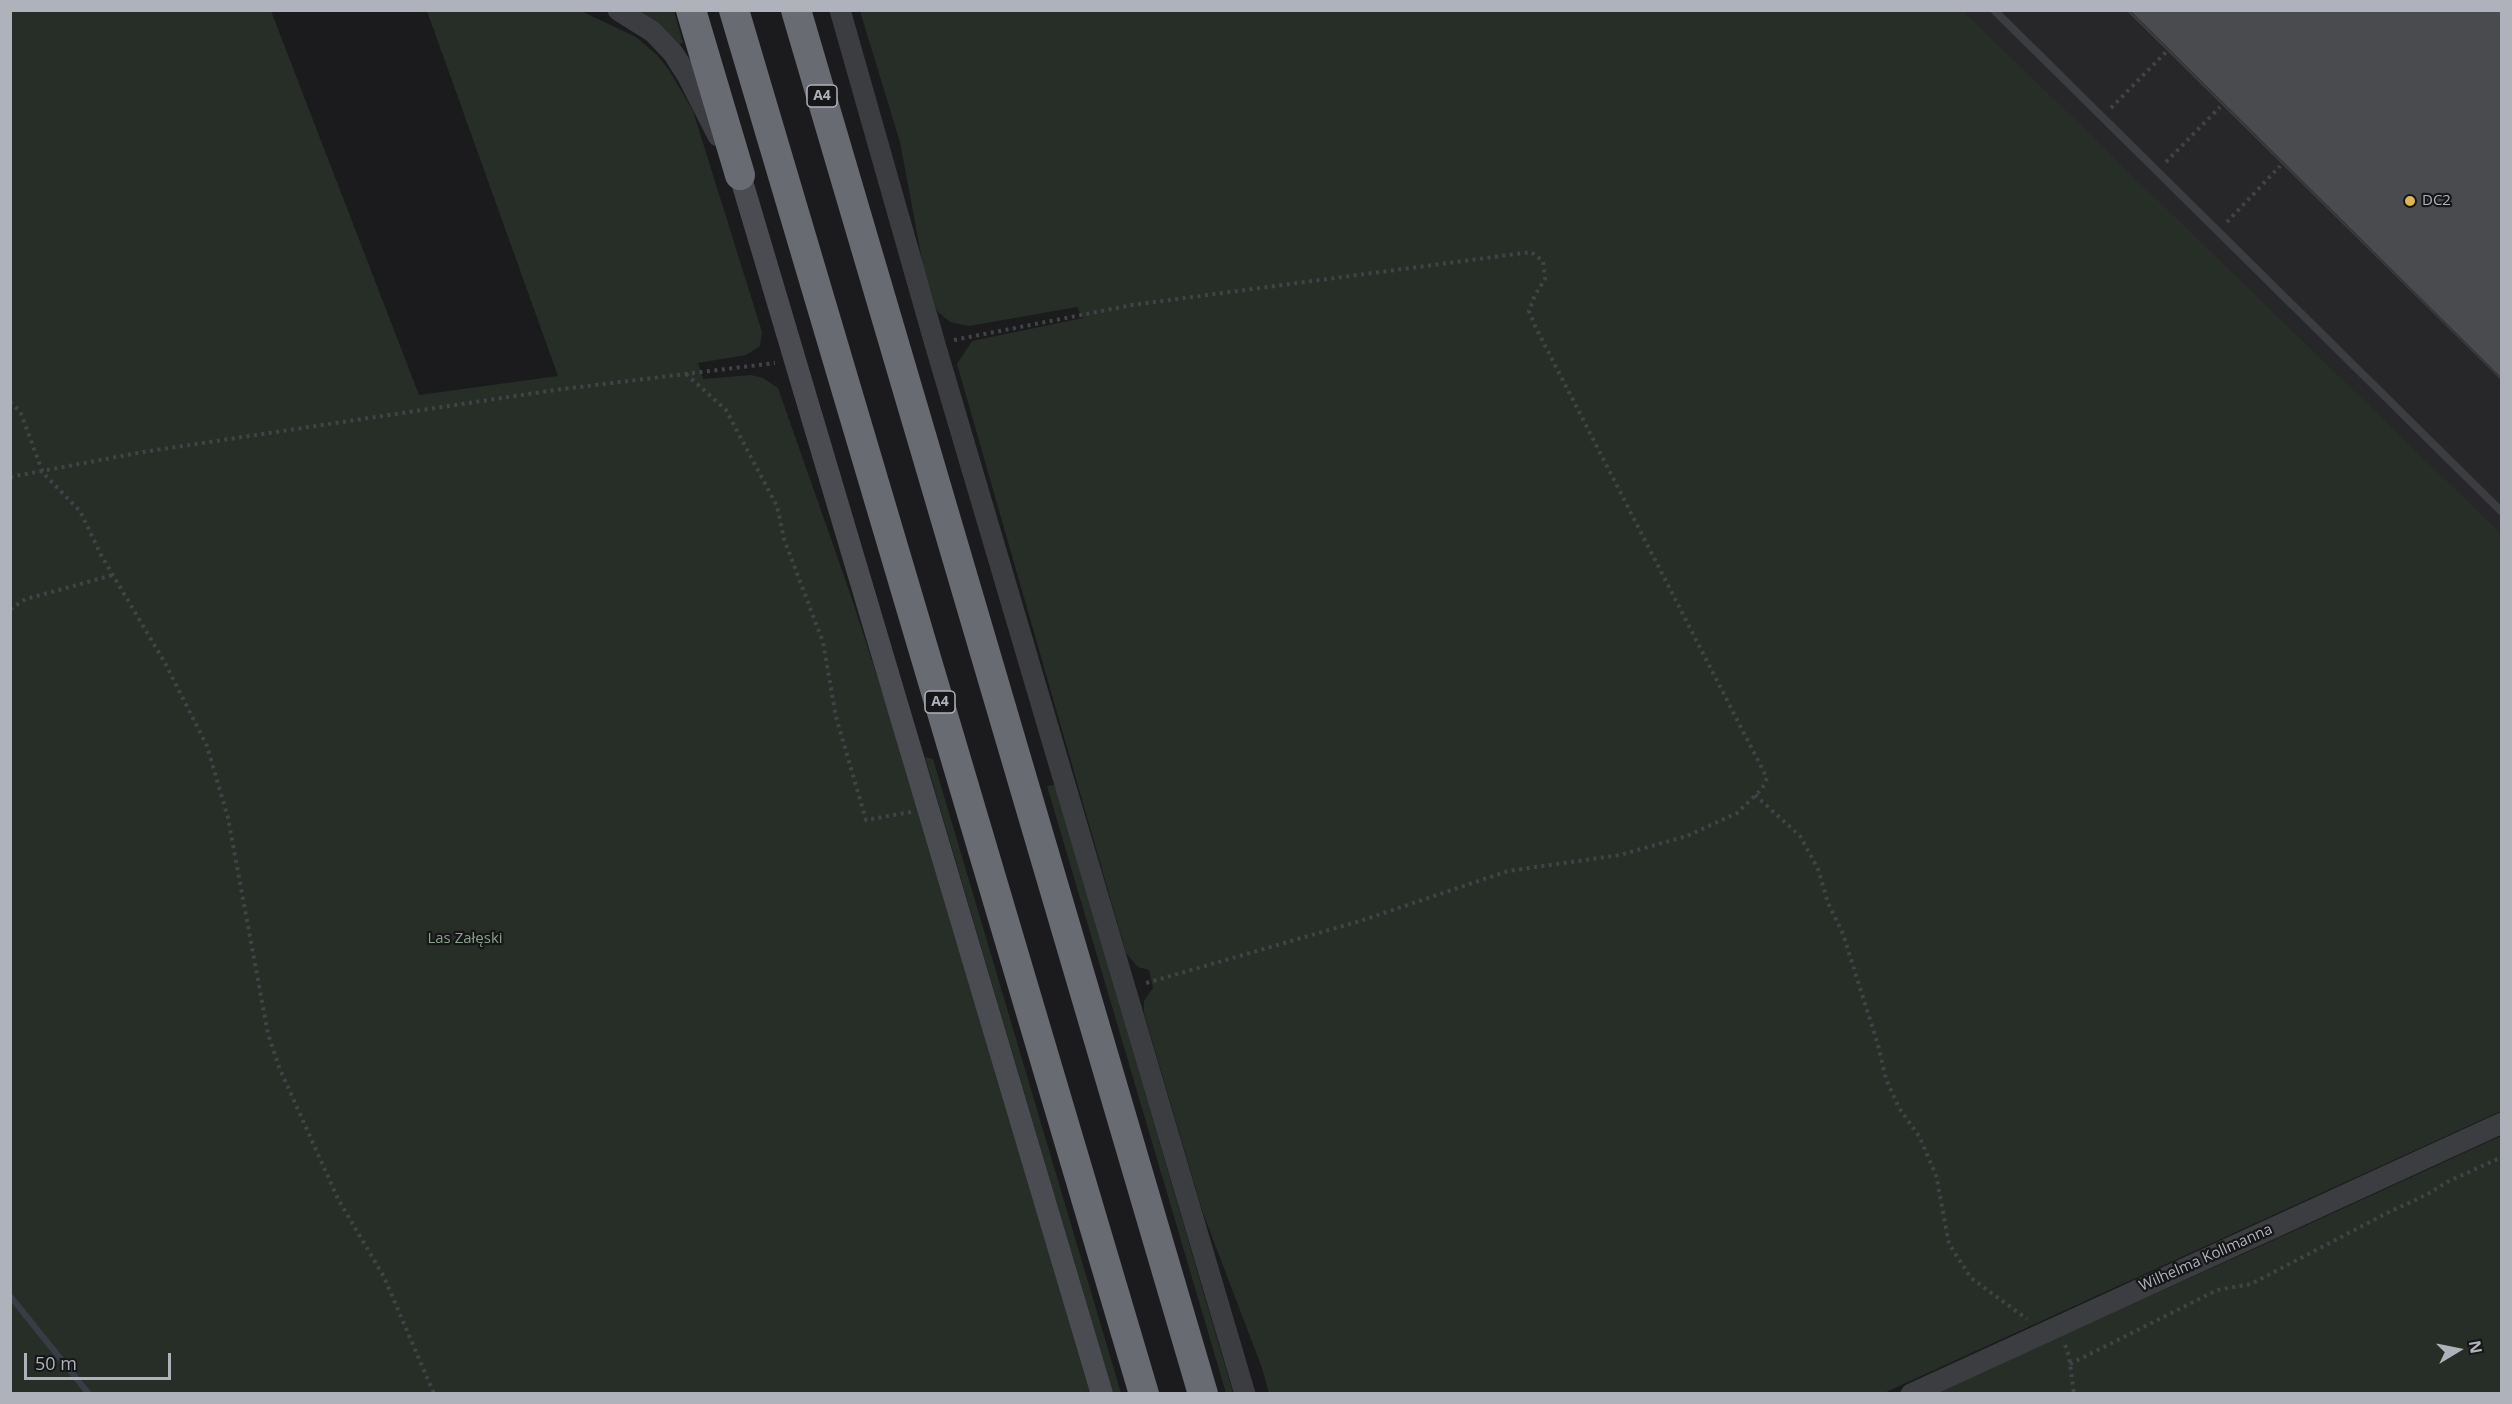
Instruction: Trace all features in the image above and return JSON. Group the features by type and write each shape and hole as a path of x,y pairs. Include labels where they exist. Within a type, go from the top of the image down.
{"highway":[{"path":"691,10 740,175"},
{"name":"A4","path":"735,10 1144,1394"},
{"name":"A4","path":"796,10 1203,1394"}],"main road":[{"path":"740,175 1102,1394"}],"street":[{"path":"618,10 653,32 673,53 740,175"},
{"path":"840,10 935,344 1245,1394"},
{"name":"Wilhelma Kollmanna","path":"1911,1394 2502,1123"}],"lane":[{"path":"1994,10 2502,512"}],"path":[{"path":"2111,108 2167,51"},
{"path":"2166,162 2220,107"},
{"path":"2227,222 2280,166"},
{"path":"935,344 1132,305 1531,252 1543,261 1545,279 1529,311 1535,326 1767,778 1762,789 1737,813 1687,836 1620,855 1508,871 1360,921 1125,989"},
{"path":"10,477 43,473 143,452 555,390 751,366"},
{"path":"685,373 726,410 777,506 784,540 823,642 836,717 866,820 914,812"},
{"path":"10,402 20,411 43,473 80,510 113,575 165,663 207,746 228,818 268,1034 279,1067 338,1199 384,1277 434,1394"},
{"path":"10,609 26,599 113,575"},
{"path":"1755,795 1800,836 1818,869 1828,903 1843,934 1878,1045 1886,1079 1899,1108 1919,1136 1936,1175 1949,1244 1971,1278 2045,1332 2060,1339 2065,1345 2070,1364 2074,1394"},
{"path":"2070,1364 2217,1290 2251,1284 2426,1195 2449,1181 2502,1157"}],"shaded area":[{"path":"1962,11 2501,11 2501,536"}],"green space":[{"name":"Las Załęski","path":"10,11 271,11 419,395 558,376 427,11 581,11 636,37 657,55 669,70 693,111 762,332 760,346 746,355 698,363 703,379 751,375 763,378 778,388 851,596 904,759 1091,1393 11,1393"},
{"path":"639,11 674,11 683,43 679,44 659,25"},
{"path":"860,11 1963,11 2501,534 2501,1111 1884,1393 1269,1393 1262,1368 1203,1213 1144,1013 1144,1001 1153,988 1149,970 1138,967 1126,953 957,364 972,341 1083,318 1077,307 969,326 950,322 937,311 923,265 900,142"},
{"path":"925,757 933,759 1121,1393 1113,1393"},
{"path":"1055,785 1233,1393 1226,1393 1047,786"},
{"path":"2501,1136 2501,1393 1933,1394 2261,1246"}],"building":[{"name":"DC2","path":"2129,10 2502,10 2502,379"}],"waterway":[{"path":"10,1296 89,1394"}],"place":[{"name":"DC2","path":"2410,201"}]}
